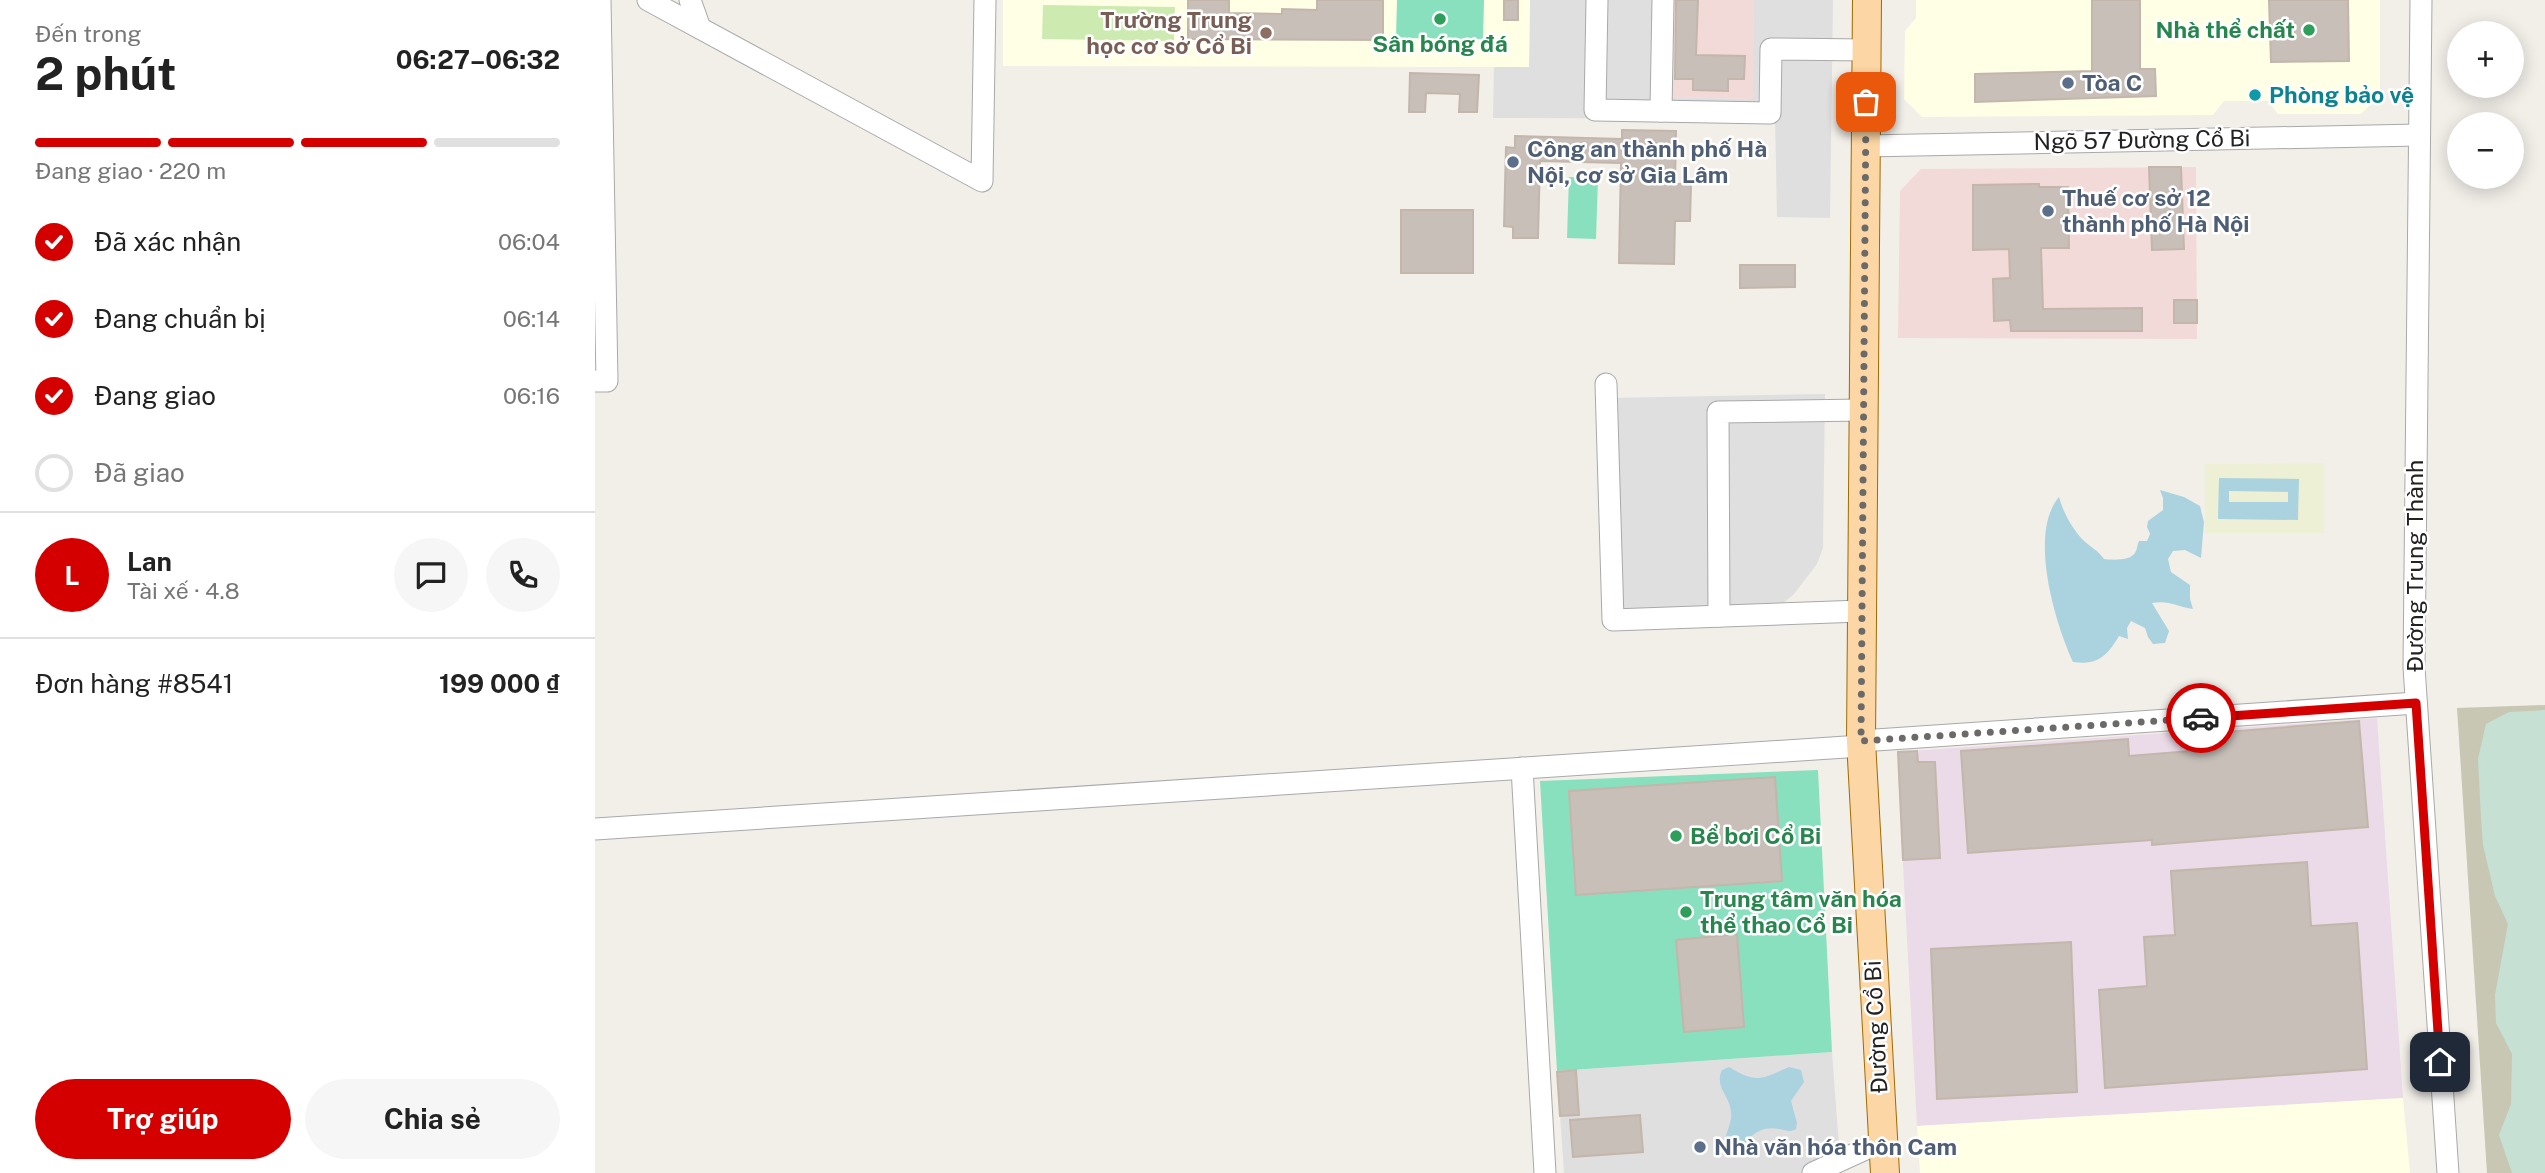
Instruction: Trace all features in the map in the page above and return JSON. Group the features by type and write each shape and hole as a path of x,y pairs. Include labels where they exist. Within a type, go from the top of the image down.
{"main road":[{"name":"Đường Cổ Bi","path":"1867,0 1861,744 1885,1173"}],"street":[{"path":"595,381 607,381 600,248 600,0"},
{"path":"648,0 982,181 985,0"},
{"path":"690,0 699,28"},
{"path":"1597,0 1595,110 1770,113 1771,49 1866,50"},
{"path":"1661,111 1663,0"},
{"name":"Đường Trung Thành","path":"2421,0 2414,667 2448,1173"},
{"name":"Ngõ 57 Đường Cổ Bi","path":"1865,145 2419,135"},
{"path":"1606,384 1613,620 1861,611"},
{"path":"1719,616 1717,412 1863,410"},
{"path":"595,829 1523,768 2416,703"},
{"path":"1523,768 1545,1173"},
{"path":"1813,1173 1883,1141"}],"shaded area":[{"name":"Trường Trung học cơ sở Cổ Bi","path":"1003,0 1530,0 1529,67 1003,66"},
{"path":"1530,0 1666,0 1665,97 1752,99 1754,0 1833,0 1830,218 1777,217 1775,119 1493,118 1494,67 1529,67"},
{"path":"1666,0 1754,0 1753,99 1665,97"},
{"path":"1916,0 2380,0 2380,95 2361,114 2278,114 2268,101 2224,101 2213,115 1922,117 1904,99 1905,31 1916,18"},
{"path":"2196,167 2197,339 1898,338 1900,191 1921,169"},
{"path":"1825,394 1823,548 1817,564 1794,594 1775,610 1613,618 1610,398"},
{"path":"2324,463 2324,533 2205,533 2205,464"},
{"path":"2545,705 2545,1173 2487,1173 2457,708"},
{"path":"2545,710 2545,1173 2512,1173 2499,1135 2511,1104 2512,1054 2496,1023 2495,995 2508,924 2495,896 2483,845 2478,759 2486,724 2509,712"},
{"path":"2377,718 2403,1098 1917,1126 1897,752"},
{"path":"1832,1052 1841,1173 1564,1173 1557,1071"},
{"path":"2403,1098 2410,1173 1920,1173 1917,1126"}],"green space":[{"name":"Sân bóng đá","path":"1397,0 1484,0 1483,39 1396,38"},
{"path":"1043,5 1175,7 1174,41 1042,39"},
{"path":"1569,177 1598,178 1596,239 1567,238"},
{"name":"Trung tâm văn hóa thể thao Cổ Bi","path":"1818,770 1832,1052 1557,1071 1540,781"}],"water":[{"path":"2219,478 2299,479 2298,520 2218,519","holes":["2229,491 2288,492 2288,502 2229,502"]},
{"path":"2160,490 2184,497 2200,506 2204,522 2201,558 2185,550 2173,551 2168,559 2171,572 2190,585 2193,609 2168,603 2152,603 2169,631 2165,643 2153,644 2145,628 2131,621 2127,628 2128,639 2119,636 2111,649 2095,661 2073,662 2052,602 2048,578 2045,555 2050,513 2059,497 2068,520 2082,539 2104,559 2125,559 2133,556 2139,541 2147,541 2150,534 2148,521 2163,510"},
{"path":"1729,1067 1753,1078 1765,1077 1789,1067 1801,1070 1804,1082 1791,1101 1796,1129 1790,1131 1772,1128 1759,1131 1738,1154 1728,1155 1725,1139 1731,1112 1721,1087 1720,1076 1722,1070"}],"building":[{"path":"1188,0 1229,0 1229,13 1282,14 1282,9 1317,10 1317,0 1383,0 1383,40 1188,39"},
{"path":"1504,0 1518,0 1518,20 1504,20"},
{"path":"1676,0 1698,0 1696,55 1745,56 1744,79 1728,79 1728,91 1693,90 1693,79 1675,79"},
{"path":"2092,0 2140,0 2140,69 2155,69 2156,96 1975,102 1975,74 2092,71"},
{"name":"Nhà thể chất","path":"2269,0 2348,0 2349,61 2271,62"},
{"path":"1410,73 1479,75 1477,112 1459,112 1460,94 1426,93 1425,112 1409,112"},
{"path":"1622,130 1676,131 1675,184 1691,184 1690,221 1675,221 1674,264 1619,263 1621,163 1540,161 1538,238 1513,238 1513,227 1504,226 1506,147 1515,148 1515,136 1622,139"},
{"path":"2149,167 2181,167 2184,249 2152,250"},
{"path":"2039,184 2039,187 2068,187 2069,248 2041,248 2043,309 2142,308 2142,331 2011,331 2010,320 1994,321 1993,279 2010,278 2009,249 1973,250 1973,185"},
{"path":"1401,210 1473,210 1473,273 1401,273"},
{"path":"1740,265 1795,265 1795,287 1740,288"},
{"path":"2174,300 2197,300 2197,323 2174,323"},
{"path":"2359,721 2368,827 2152,845 2152,840 1968,853 1961,751 2128,739 2129,756 2216,749 2215,733"},
{"path":"1917,751 1918,762 1935,762 1940,858 1903,860 1898,752"},
{"name":"Bể bơi Cổ Bi","path":"1775,777 1782,881 1576,895 1569,791"},
{"path":"2307,862 2311,926 2357,923 2367,1069 2105,1088 2099,990 2147,986 2144,937 2175,935 2171,871"},
{"path":"1737,934 1744,1027 1684,1032 1676,940"},
{"path":"2071,942 2077,1092 1937,1099 1931,949"},
{"path":"1576,1070 1579,1115 1560,1116 1557,1072"},
{"path":"1640,1115 1643,1152 1573,1157 1570,1120"}],"way so far":[{"path":"1866,102 1861,741 2201,718"}],"place":[{"name":"Sân bóng đá","path":"1440,19"},
{"name":"Nhà thể chất","path":"2309,30"},
{"name":"Trường Trung học cơ sở Cổ Bi","path":"1266,33"},
{"name":"Tòa C","path":"2068,83"},
{"name":"Phòng bảo vệ","path":"2255,95"},
{"name":"Công an thành phố Hà Nội, cơ sở Gia Lâm","path":"1513,162"},
{"name":"Thuế cơ sở 12 thành phố Hà Nội","path":"2048,211"},
{"name":"Bể bơi Cổ Bi","path":"1676,836"},
{"name":"Trung tâm văn hóa thể thao Cổ Bi","path":"1686,912"},
{"name":"Nhà văn hóa thôn Cam","path":"1700,1147"}],"route":[{"path":"2201,718 2416,703 2440,1062"}]}
